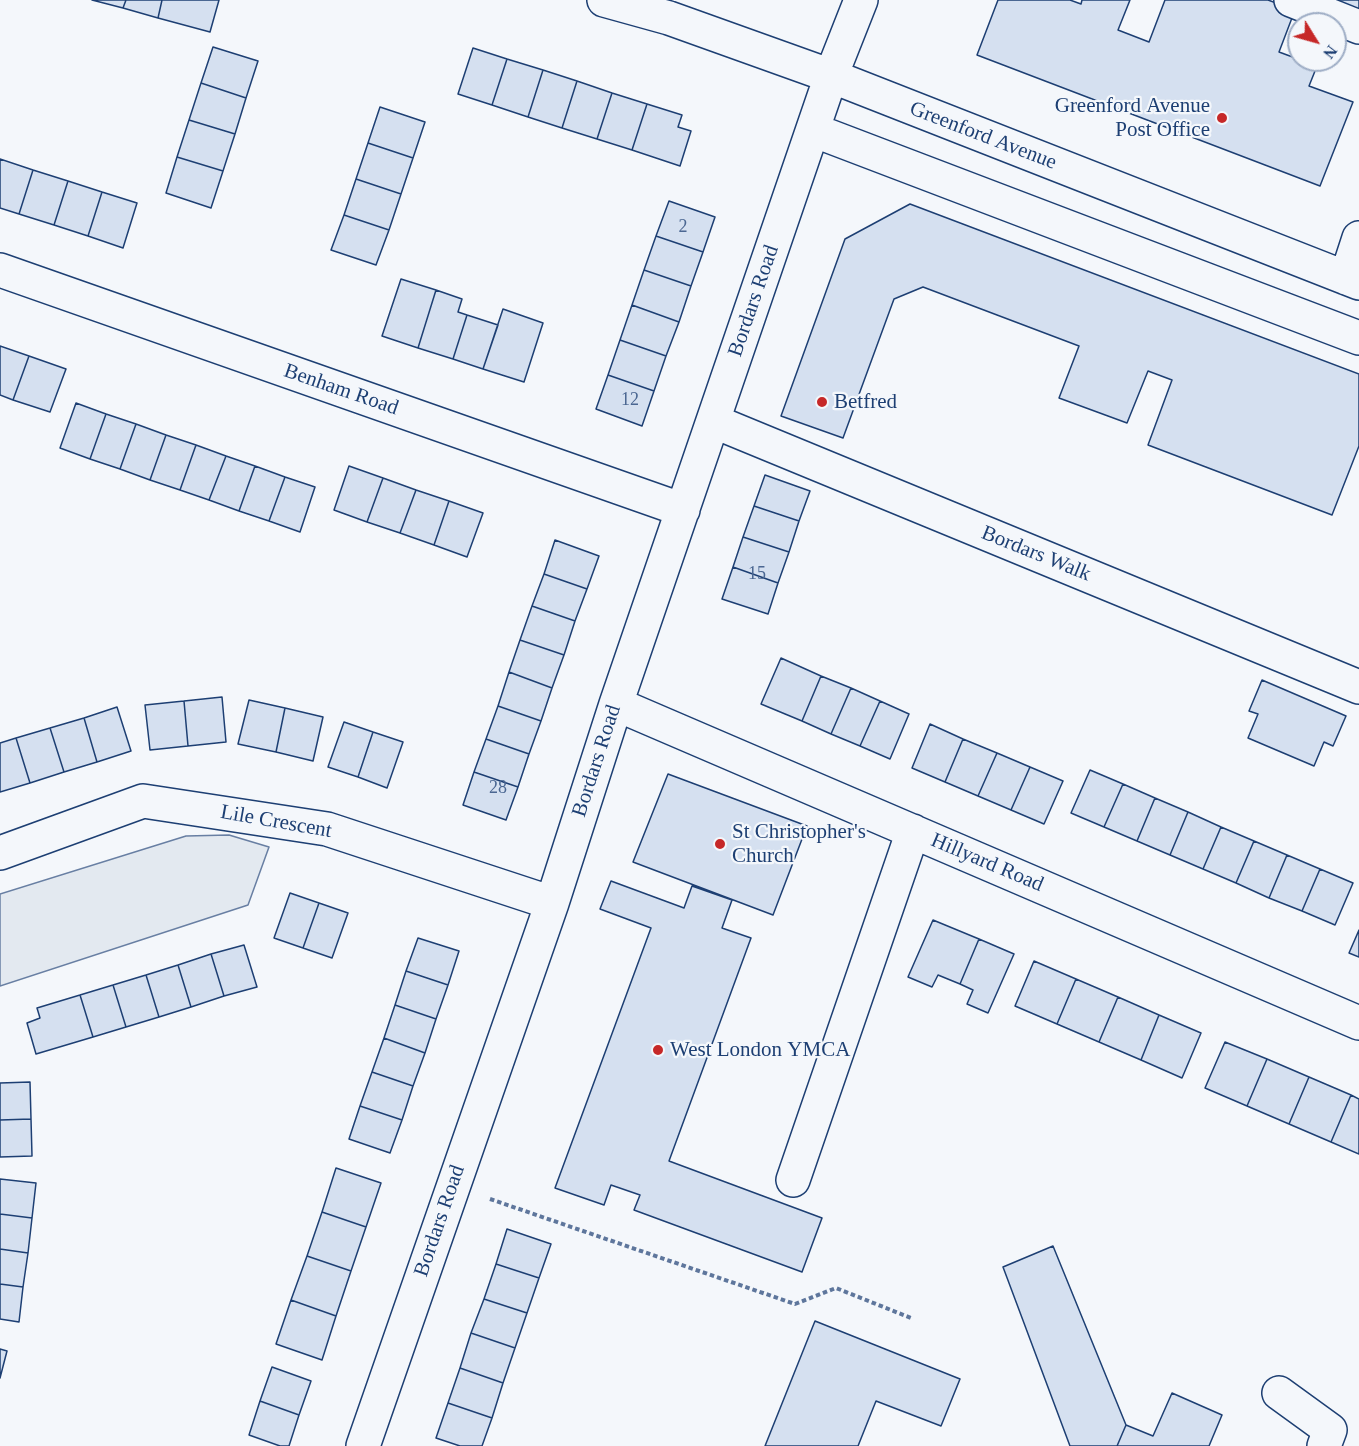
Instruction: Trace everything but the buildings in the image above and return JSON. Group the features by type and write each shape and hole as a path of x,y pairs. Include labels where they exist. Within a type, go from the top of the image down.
{"street":[{"name":"Greenford Avenue","path":"604,0 669,18 831,76 1352,280"},
{"name":"Bordars Road","path":"363,1446 552,903 616,704 831,76 861,0"},
{"path":"1292,0 1359,27"},
{"path":"813,130 1359,338"},
{"path":"1352,280 1359,238"},
{"name":"Benham Road","path":"0,270 683,510"},
{"name":"Bordars Walk","path":"714,421 1359,687"},
{"name":"Hillyard Road","path":"616,704 1359,1023"},
{"name":"Lile Crescent","path":"0,853 143,801 327,829 552,903"},
{"path":"793,1180 913,831"},
{"path":"1279,1393 1330,1430 1324,1446"}],"path":[{"path":"453,1184 795,1304 836,1288 911,1318"}],"shaded area":[{"path":"229,835 269,847 248,905 0,986 0,894 186,836"}],"place":[{"name":"Greenford Avenue Post Office","path":"1222,118"},
{"name":"Betfred","path":"822,402"},
{"name":"St Christopher's Church","path":"720,844"},
{"name":"West London YMCA","path":"658,1050"}]}
